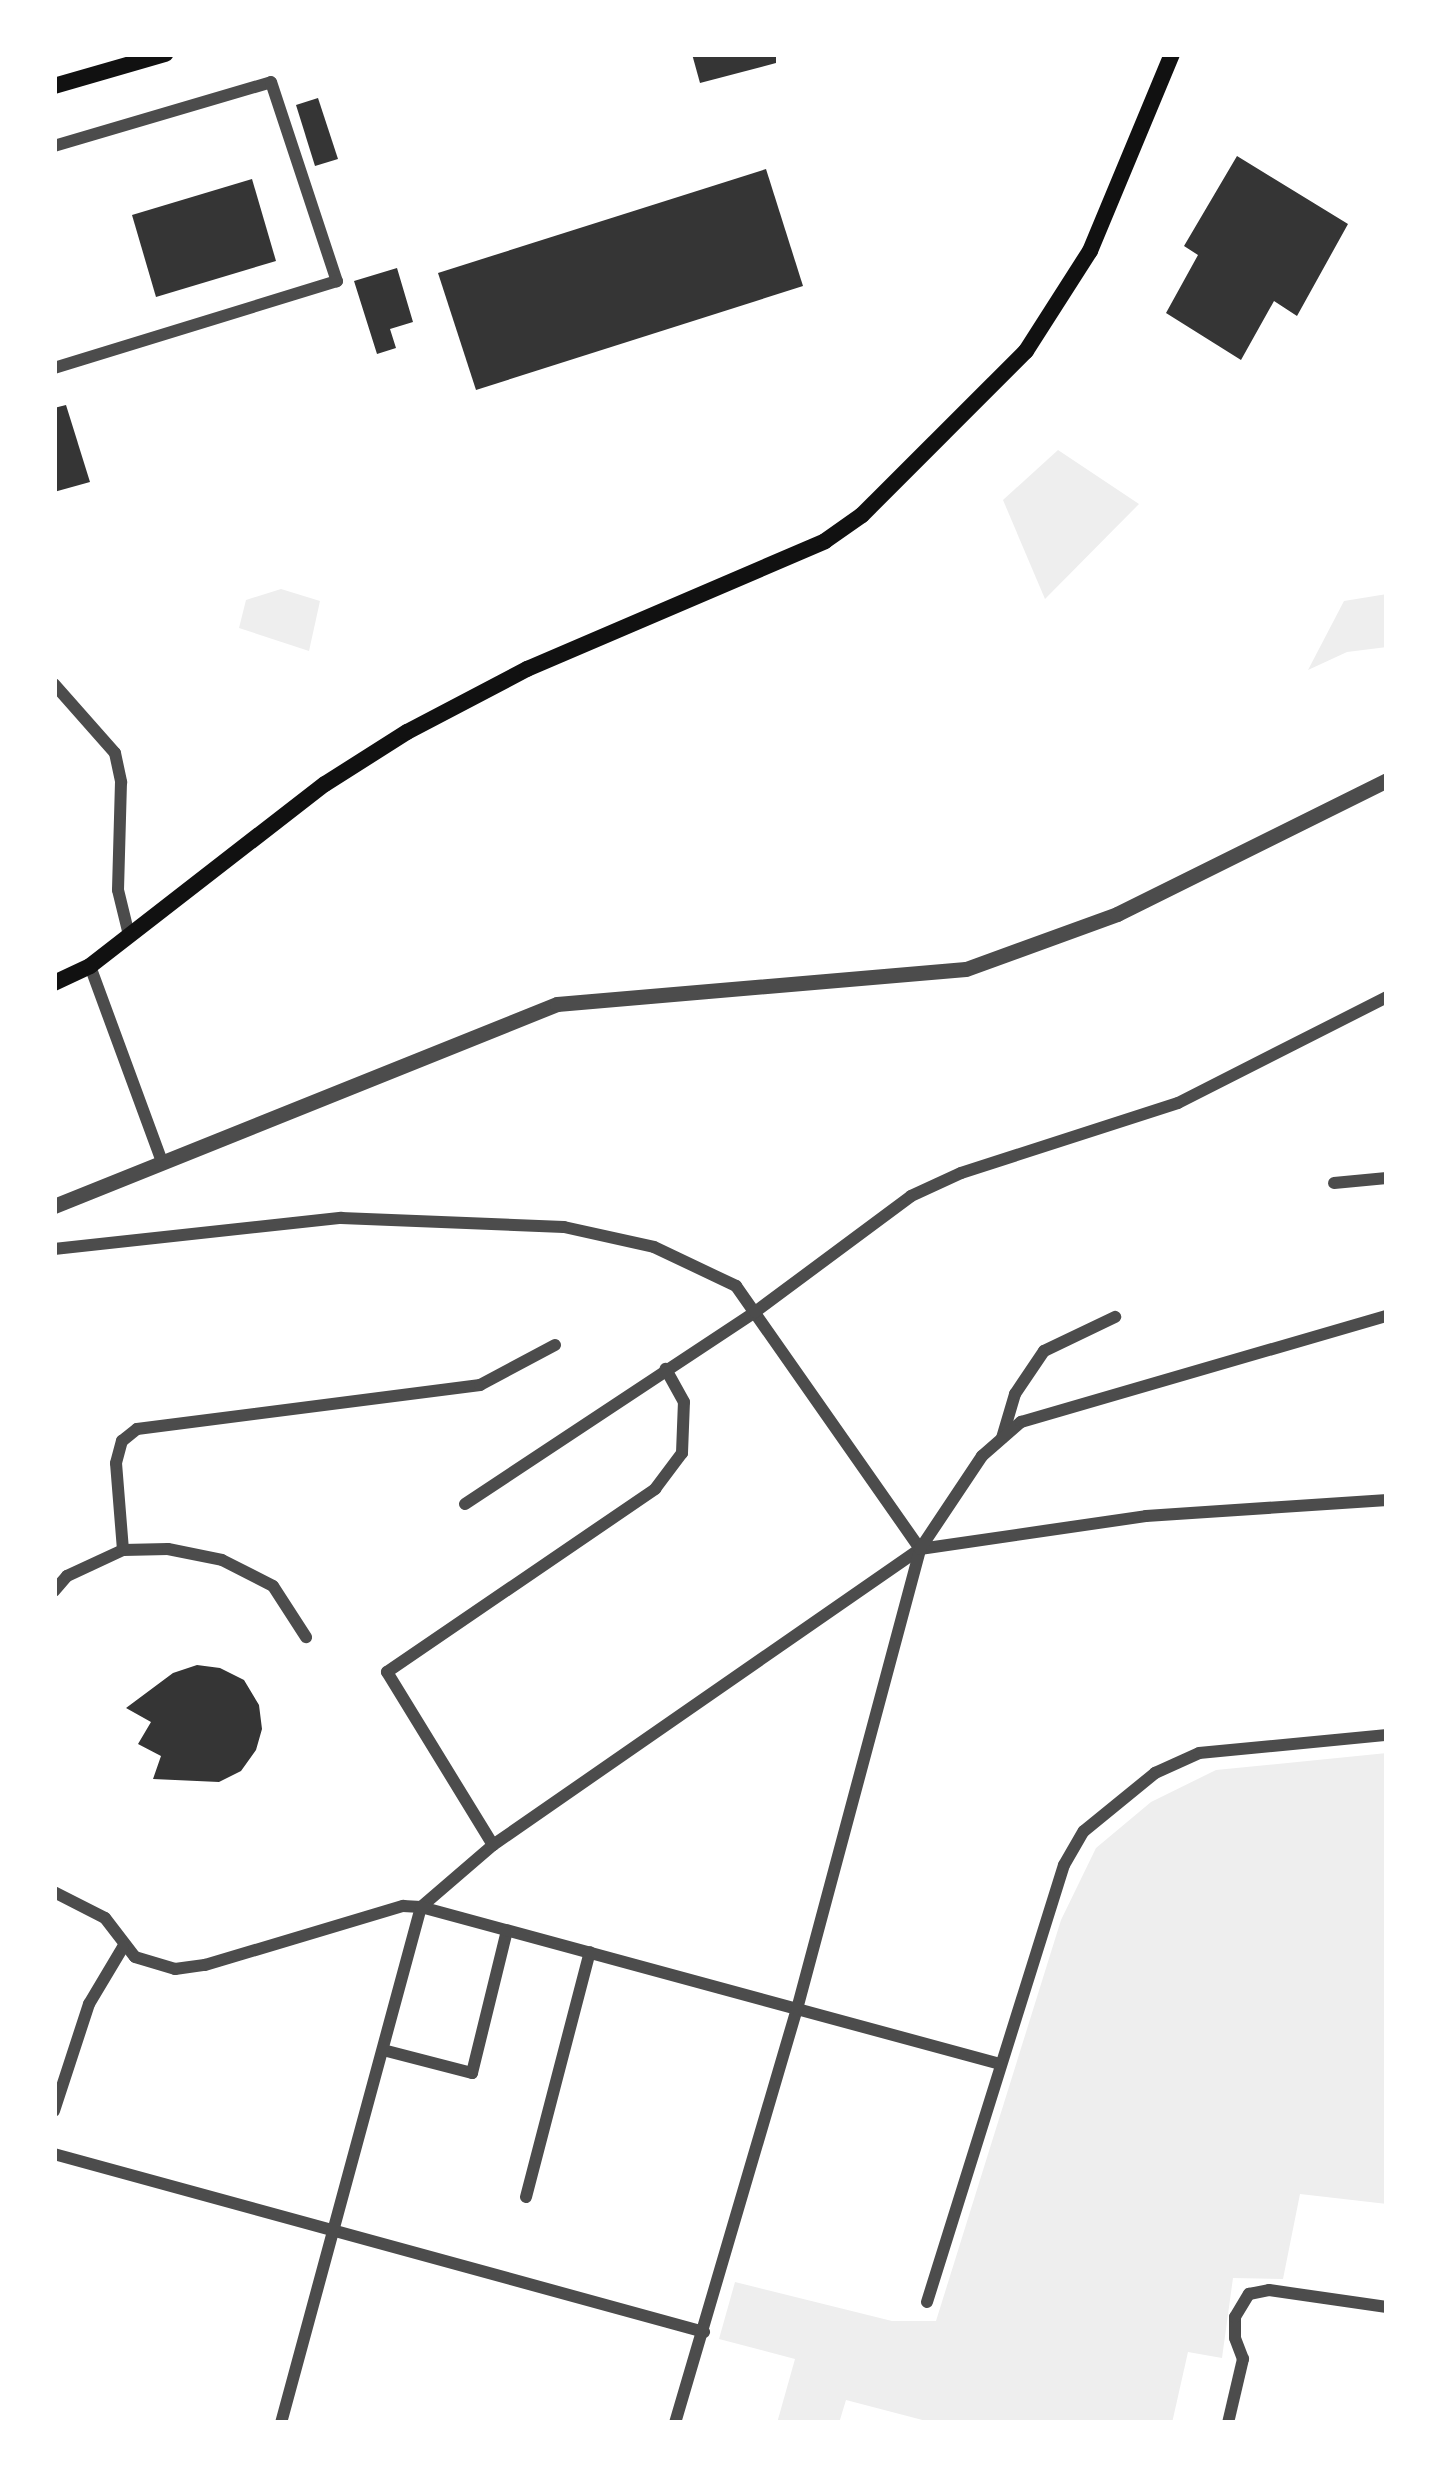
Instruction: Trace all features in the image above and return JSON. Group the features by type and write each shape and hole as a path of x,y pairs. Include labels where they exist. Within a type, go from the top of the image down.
{"main road":[{"path":"54,86 165,54"},
{"path":"54,983 90,966 325,784 407,731 526,669 825,541 888,493 1026,351 1074,280 1172,54"}],"street":[{"path":"54,146 271,82 337,281 54,368"},
{"path":"54,684 115,754 121,782 118,890 129,935"},
{"path":"54,1205 557,1004 966,968 1117,914 1387,780"},
{"path":"90,966 162,1162"},
{"path":"465,1504 755,1312 911,1196 962,1173 1178,1103 1387,997"},
{"path":"1334,1183 1387,1178"},
{"path":"54,1249 341,1218 564,1227 654,1247 736,1286 920,1549"},
{"path":"675,2423 796,2009 920,1549 982,1456 1021,1422 1387,1316"},
{"path":"1001,1439 1015,1394 1044,1352 1115,1317"},
{"path":"123,1550 116,1463 122,1441 137,1429 480,1385 555,1345"},
{"path":"494,1845 387,1672 655,1489 682,1453 683,1402 666,1369"},
{"path":"281,2423 421,1907 494,1845 920,1549 1146,1516 1387,1500"},
{"path":"54,1592 67,1576 123,1550 168,1549 222,1560 273,1586 306,1637"},
{"path":"927,2302 1064,1865 1084,1831 1155,1773 1199,1753 1387,1735"},
{"path":"54,1892 105,1918 123,1947 151,1964 190,1967 403,1906 421,1907 1000,2064"},
{"path":"383,2050 472,2073 507,1930"},
{"path":"54,2111 89,2004 123,1947"},
{"path":"526,2197 590,1952"},
{"path":"54,2154 704,2332"},
{"path":"1228,2423 1243,2359 1235,2338 1235,2317 1249,2294 1269,2290 1387,2307"}],"shaded area":[{"path":"1058,450 1139,504 1045,599 1003,500"},
{"path":"281,589 320,601 309,651 239,628 246,600"},
{"path":"1387,594 1387,647 1347,652 1308,670 1344,601"},
{"path":"1387,1753 1387,2204 1300,2194 1283,2279 1233,2278 1222,2358 1188,2352 1172,2423 934,2423 846,2400 839,2423 777,2423 795,2359 719,2339 735,2282 892,2321 936,2321 1061,1920 1096,1848 1151,1802 1216,1770"}],"building":[{"path":"692,54 776,54 776,63 700,83"},
{"path":"318,98 338,159 315,166 296,105"},
{"path":"1237,156 1348,224 1297,316 1274,301 1241,360 1166,313 1198,255 1184,246"},
{"path":"766,169 803,286 476,390 438,273"},
{"path":"252,179 276,261 156,297 132,215"},
{"path":"397,268 413,322 390,329 396,348 377,354 354,281"},
{"path":"66,405 90,482 54,492 54,408"},
{"path":"197,1665 220,1668 244,1680 259,1705 262,1729 256,1750 241,1771 219,1782 153,1779 161,1756 138,1744 151,1722 126,1708 173,1673"}]}
